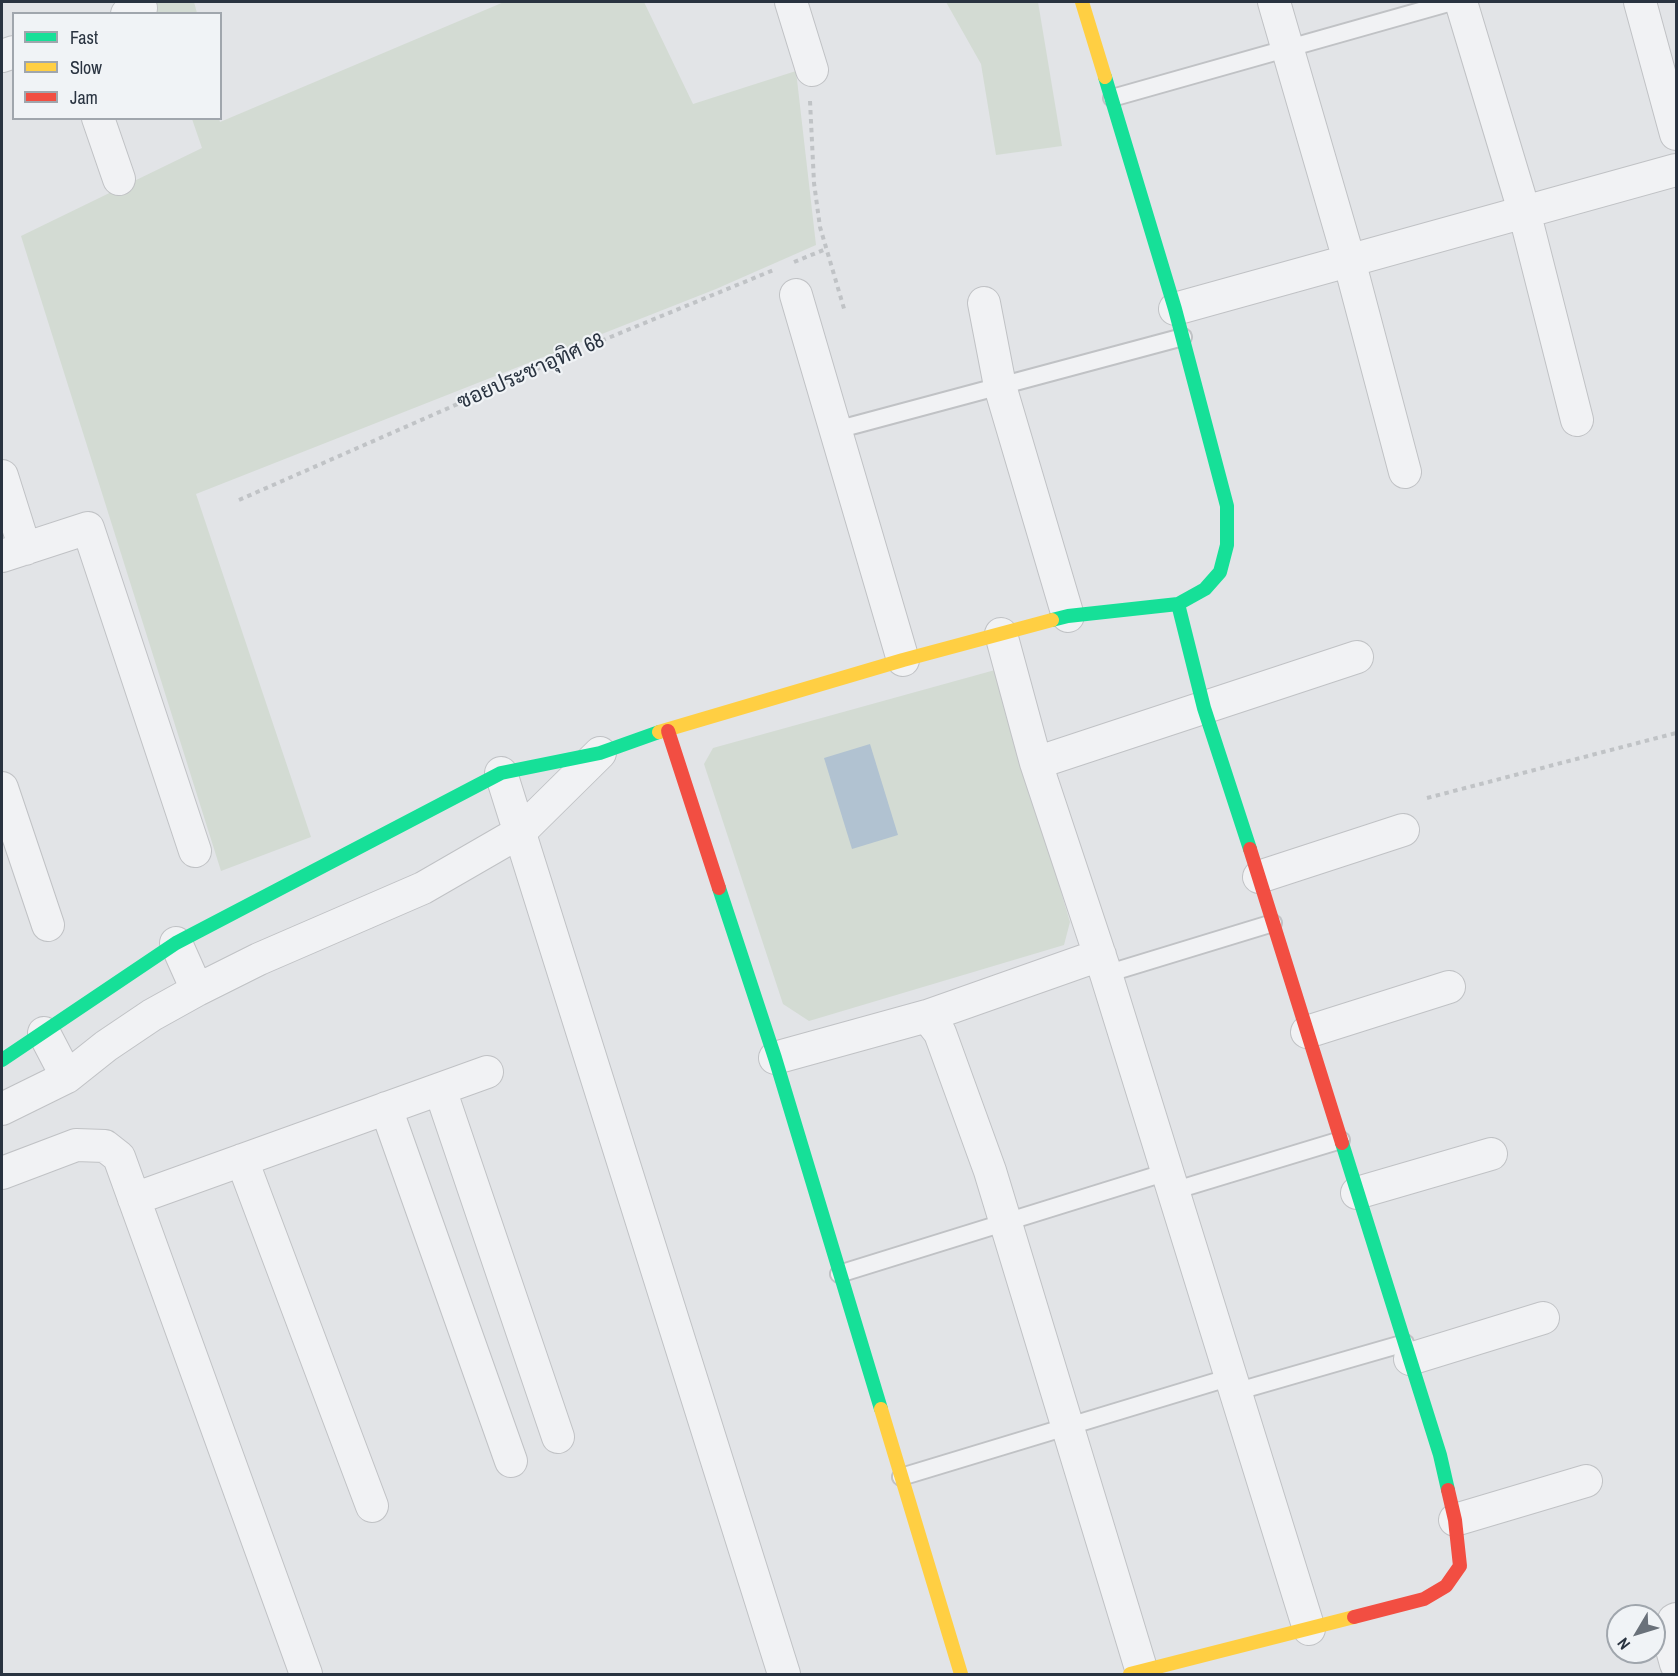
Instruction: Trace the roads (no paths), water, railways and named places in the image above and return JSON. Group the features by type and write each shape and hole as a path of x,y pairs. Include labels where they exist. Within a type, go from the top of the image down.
{"street":[{"path":"791,2 812,70"},
{"path":"2,1060 176,943 501,773 600,753 903,660 1068,616 1178,604 1205,589 1220,572 1227,545 1227,506 1179,323 1082,2"},
{"path":"1274,2 1349,260 1405,472"},
{"path":"1461,2 1524,211 1577,420"},
{"path":"1640,2 1677,134"},
{"path":"99,120 119,179"},
{"path":"1179,323 1349,260 1677,170"},
{"path":"796,295 903,660"},
{"path":"984,303 1000,386 1068,616"},
{"path":"2,476 13,553 88,528 195,851"},
{"path":"927,1016 940,1033 947,1050 990,1171 1067,1427 1136,1673 1424,1599 1446,1586 1460,1566 1455,1520 1440,1455 1204,708 1178,604"},
{"path":"1001,634 1036,763 1103,965 1309,1629"},
{"path":"1036,763 1357,657"},
{"path":"668,731 775,1058 962,1674"},
{"path":"2,1109 67,1077 106,1046 152,1015 197,990 259,959 423,888 520,832 600,753"},
{"path":"501,773 784,1674"},
{"path":"2,788 48,925"},
{"path":"1259,877 1403,830"},
{"path":"176,943 197,990"},
{"path":"775,1058 1103,965"},
{"path":"1307,1032 1449,987"},
{"path":"44,1033 67,1077"},
{"path":"134,1199 488,1072"},
{"path":"440,1089 558,1437"},
{"path":"386,1108 511,1461"},
{"path":"2,1173 76,1145 105,1146 119,1157 306,1674"},
{"path":"1357,1193 1491,1154"},
{"path":"242,1160 372,1506"},
{"path":"1407,1351 1543,1318"},
{"path":"1455,1520 1586,1481"},
{"path":"1677,1619 1674,1620 1671,1646 1677,1664"}],"lane":[{"path":"1112,98 1452,2"},
{"path":"836,430 1000,386 1179,323"},
{"path":"1103,965 1273,923"},
{"path":"839,1274 1005,1223 1341,1140"},
{"path":"901,1477 1067,1427 1233,1384 1407,1351"}],"water":[{"path":"870,744 898,835 852,849 824,758"}]}
